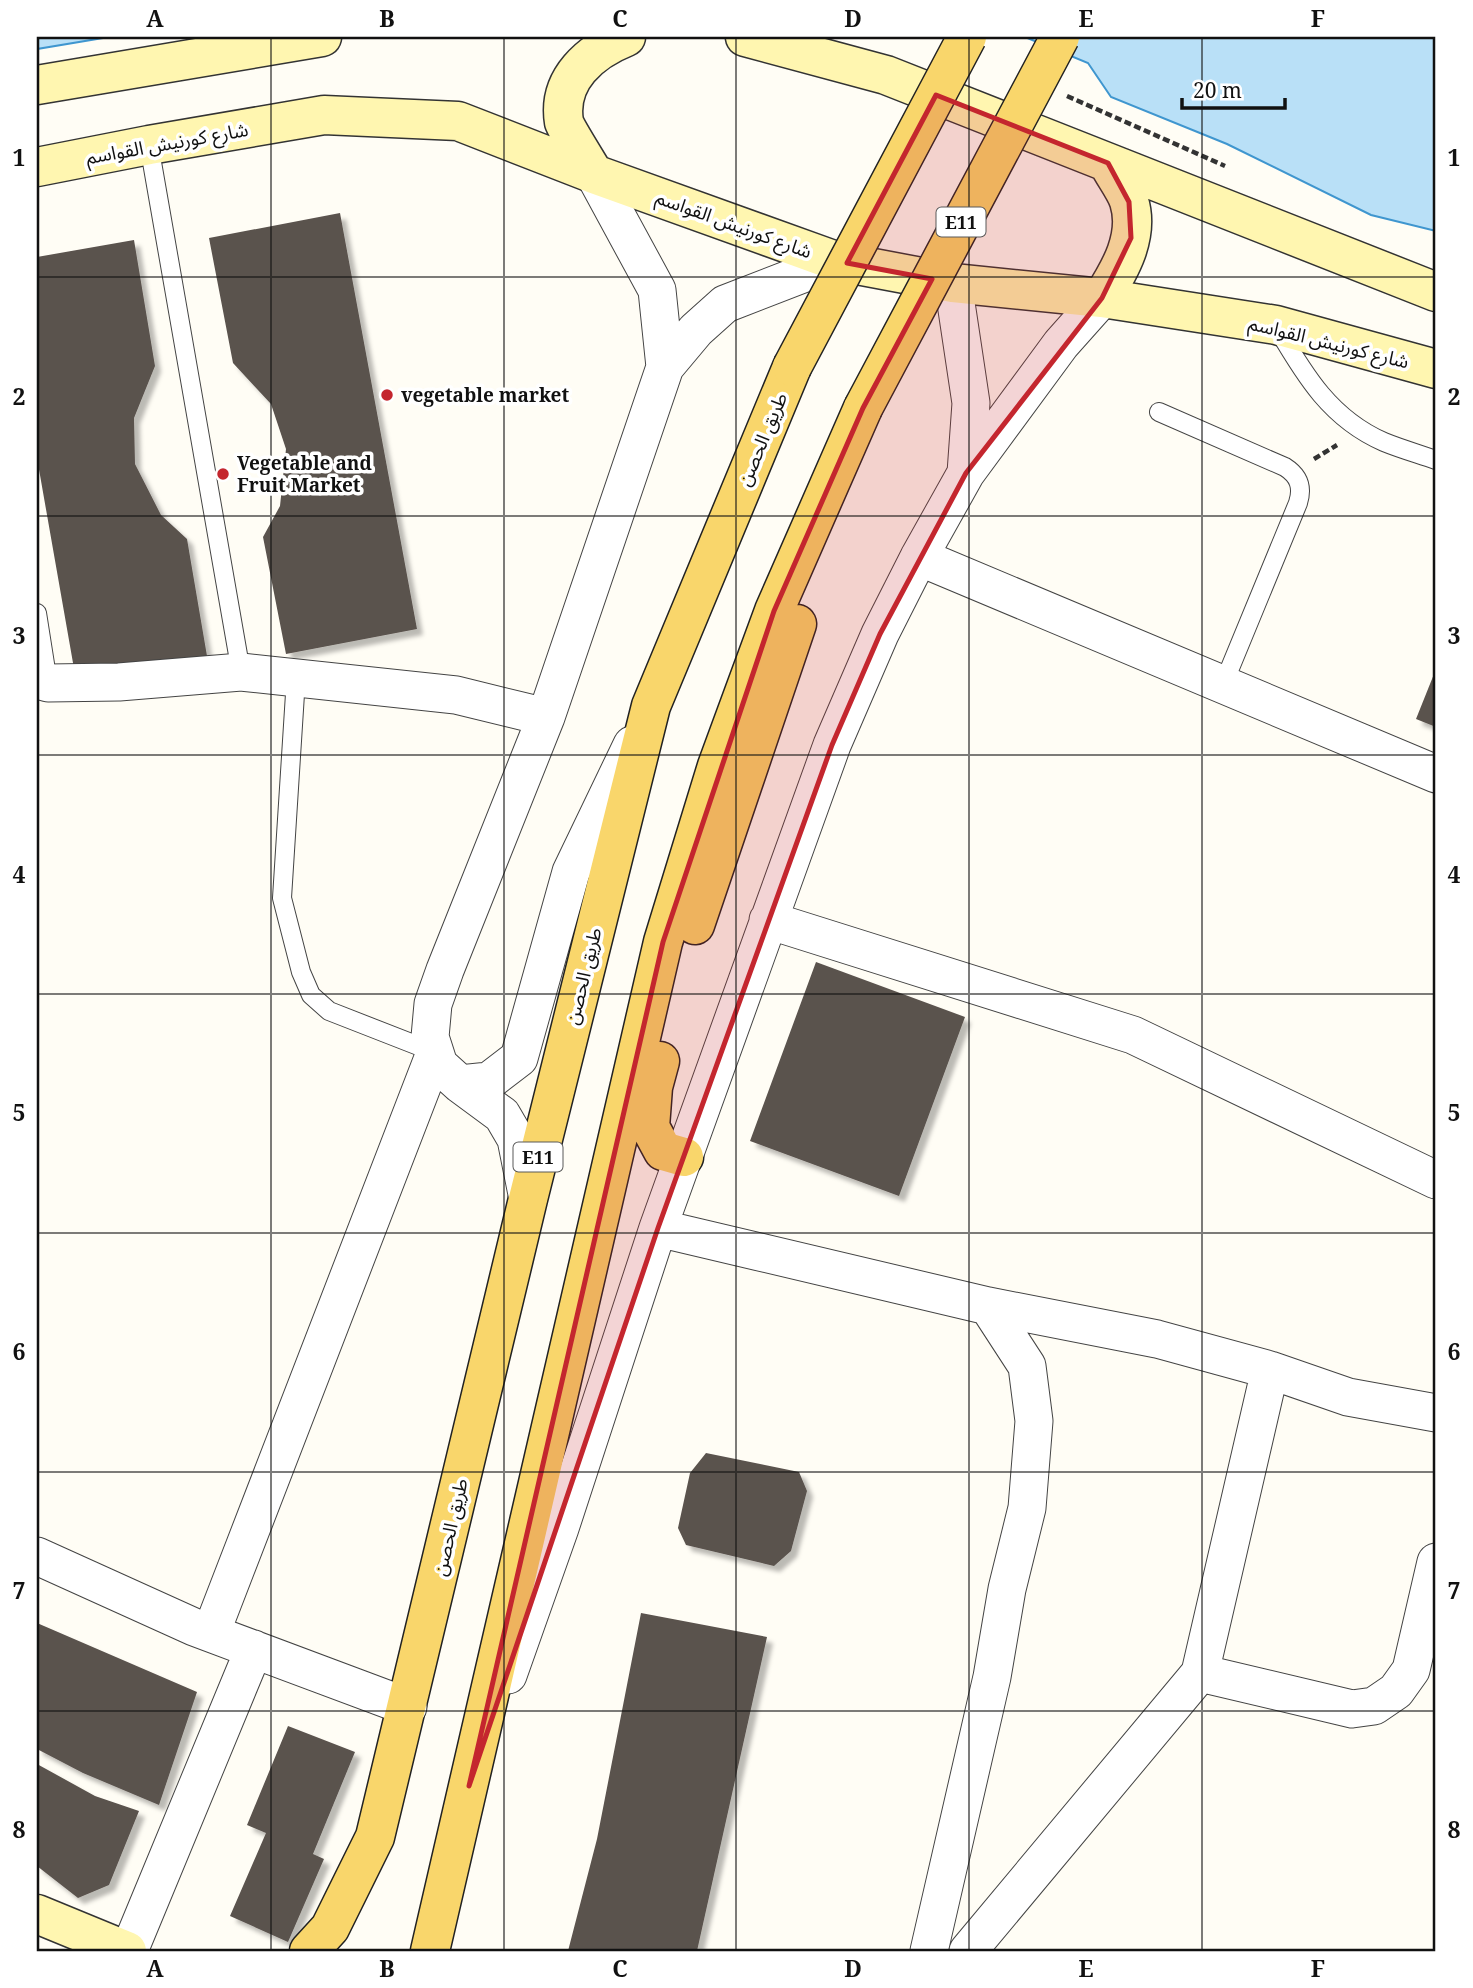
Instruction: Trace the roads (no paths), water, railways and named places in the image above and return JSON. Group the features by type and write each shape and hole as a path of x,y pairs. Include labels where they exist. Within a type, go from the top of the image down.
{"main road":[{"path":"37,85 321,37"},
{"path":"594,174 564,124 565,96 575,71 603,46 626,37"},
{"path":"745,37 886,75 1436,292"},
{"name":"طريق الحصن","path":"309,1951 330,1928 375,1837 528,1199 651,706 792,367 967,37"},
{"name":"E11","path":"430,1951 663,942 718,766 774,611 863,408 1060,37"},
{"name":"شارع كورنيش القواسم","path":"37,167 324,115 458,121 594,174 836,261 953,283 1102,298 1276,325 1436,369"},
{"path":"1102,298 1118,273 1132,238 1129,202 1108,163"},
{"path":"684,1157 663,1151 650,1127 653,1087 688,943 797,623 863,408"},
{"path":"37,1914 128,1951"}],"street":[{"path":"594,174 657,290 665,367"},
{"path":"528,1199 516,1139 502,1115 439,1065 430,1037 433,1004 546,717 665,367 696,330 724,304 836,261"},
{"path":"953,283 971,403 966,473"},
{"path":"469,1786 560,1528 657,1228 832,745 880,634 966,473 1061,344 1102,298"},
{"path":"919,557 1436,774"},
{"path":"42,682 119,682 241,672 456,695 546,717"},
{"path":"460,1084 489,1081 519,1058 571,872 651,706"},
{"path":"768,920 1133,1035 1436,1180"},
{"path":"211,1633 435,1053"},
{"path":"657,1228 988,1306 1157,1339 1270,1370 1348,1397 1436,1413"},
{"path":"929,1951 992,1677 1007,1589 1027,1508 1034,1420 1027,1366 988,1306"},
{"path":"968,1951 1200,1673 1270,1370"},
{"path":"37,1557 211,1633 408,1707"},
{"path":"1200,1673 1352,1709 1374,1706 1396,1691 1411,1670 1436,1562"},
{"path":"128,1951 254,1649"}],"lane":[{"path":"149,145 241,672"},
{"path":"1276,325 1306,378 1341,415 1384,442 1436,460"},
{"path":"1159,412 1293,472 1300,486 1298,503 1223,685"},
{"path":"37,614 42,682"},
{"path":"296,678 282,898 301,972 311,995 329,1011 435,1053"}],"water":[{"path":"37,37 109,37 37,49"},
{"path":"1025,37 1436,37 1436,231 1371,215 1227,144 1111,97 1088,63"}],"place":[{"name":"vegetable market","path":"387,395"},
{"name":"Vegetable and Fruit Market","path":"223,474"}]}
